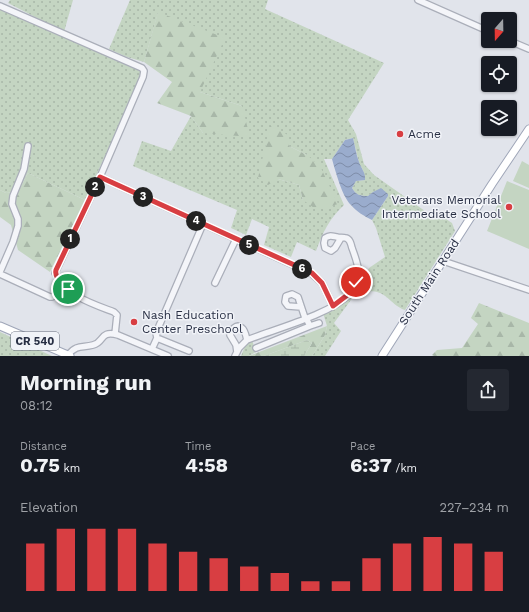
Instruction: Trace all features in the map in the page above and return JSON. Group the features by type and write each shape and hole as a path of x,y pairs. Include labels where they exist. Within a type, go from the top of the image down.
{"main road":[{"name":"South Main Road","path":"382,356 529,129"},
{"name":"CR 540","path":"0,326 69,356"}],"street":[{"path":"418,0 481,28"},
{"path":"0,6 142,68 144,71 143,77 100,177 55,273 57,278 81,299 114,312 117,315 115,334"},
{"path":"517,44 529,49"},
{"path":"28,146 24,169 13,196 12,204 18,219 18,226 0,273 50,297 68,289"},
{"path":"100,177 316,276 322,283 333,306"},
{"path":"152,349 157,338 156,333 202,224"},
{"path":"236,354 247,340 306,318 333,306 344,299 354,288 359,270 358,265 349,241 345,237 340,238"},
{"path":"216,283 236,239"},
{"path":"443,261 529,290"},
{"path":"301,307 310,326"},
{"path":"256,348 319,323"},
{"path":"236,354 236,345 230,335 231,330 236,327 243,328 247,340"},
{"path":"69,356 75,348 94,345 105,335 111,333 168,356"},
{"path":"263,334 267,343"},
{"path":"157,338 189,351"}],"green space":[{"path":"10,0 73,0 64,32 8,3"},
{"path":"130,0 268,0 265,9 384,63 348,120 356,134 364,164 374,175 432,216 437,213 452,223 455,231 405,310 381,294 371,291 364,293 360,288 369,268 385,257 372,220 388,196 373,192 368,196 360,195 357,194 352,188 356,181 365,180 353,138 345,140 332,159 324,159 344,205 334,215 327,226 316,251 297,242 291,257 264,245 269,227 252,219 246,235 231,228 237,210 133,166 142,141 171,151 191,116 203,133 242,106 200,92 158,13 144,62 127,57 109,49","holes":["289,146 307,155 303,200 299,185 278,179"]},
{"path":"0,8 140,71 140,79 85,200 28,173 18,192 6,193 0,190"},
{"path":"158,12 225,38 200,92 242,106 250,137 203,133 191,116 157,103 172,82 144,62"},
{"path":"270,126 288,135 289,146 307,155 320,166 338,204 317,210 303,200 299,185 278,179 268,185 258,178"},
{"path":"522,161 529,165 529,188 513,181"},
{"path":"28,173 85,200 50,272 18,250 11,225 0,217 0,190 6,193 18,192"},
{"name":"Veterans Memorial Intermediate School","path":"507,181 529,190 529,249 487,231"},
{"path":"359,289 334,323 341,331 325,356 312,356 325,335 327,326 323,313 340,304"},
{"path":"479,303 529,323 529,356 432,355 437,350 462,348 478,324 471,318"},
{"path":"327,326 325,335 312,356 304,356 312,343 307,340 264,356 249,356"},
{"path":"0,332 52,356 0,356"},
{"path":"252,340 256,352 249,356 241,356 246,344"},
{"path":"307,340 312,343 304,356 264,356"}],"water":[{"path":"353,138 365,180 356,181 352,188 358,195 363,196 368,196 381,188 388,194 372,220 358,212 348,201 340,184 332,159 345,140"}],"place":[{"name":"Acme","path":"400,134"},
{"name":"Veterans Memorial Intermediate School","path":"509,207"},
{"name":"Nash Education Center Preschool","path":"134,322"}],"route":[{"path":"68,289 57,278 55,273 100,177 312,273 322,283 333,306 350,293 356,282"}]}
